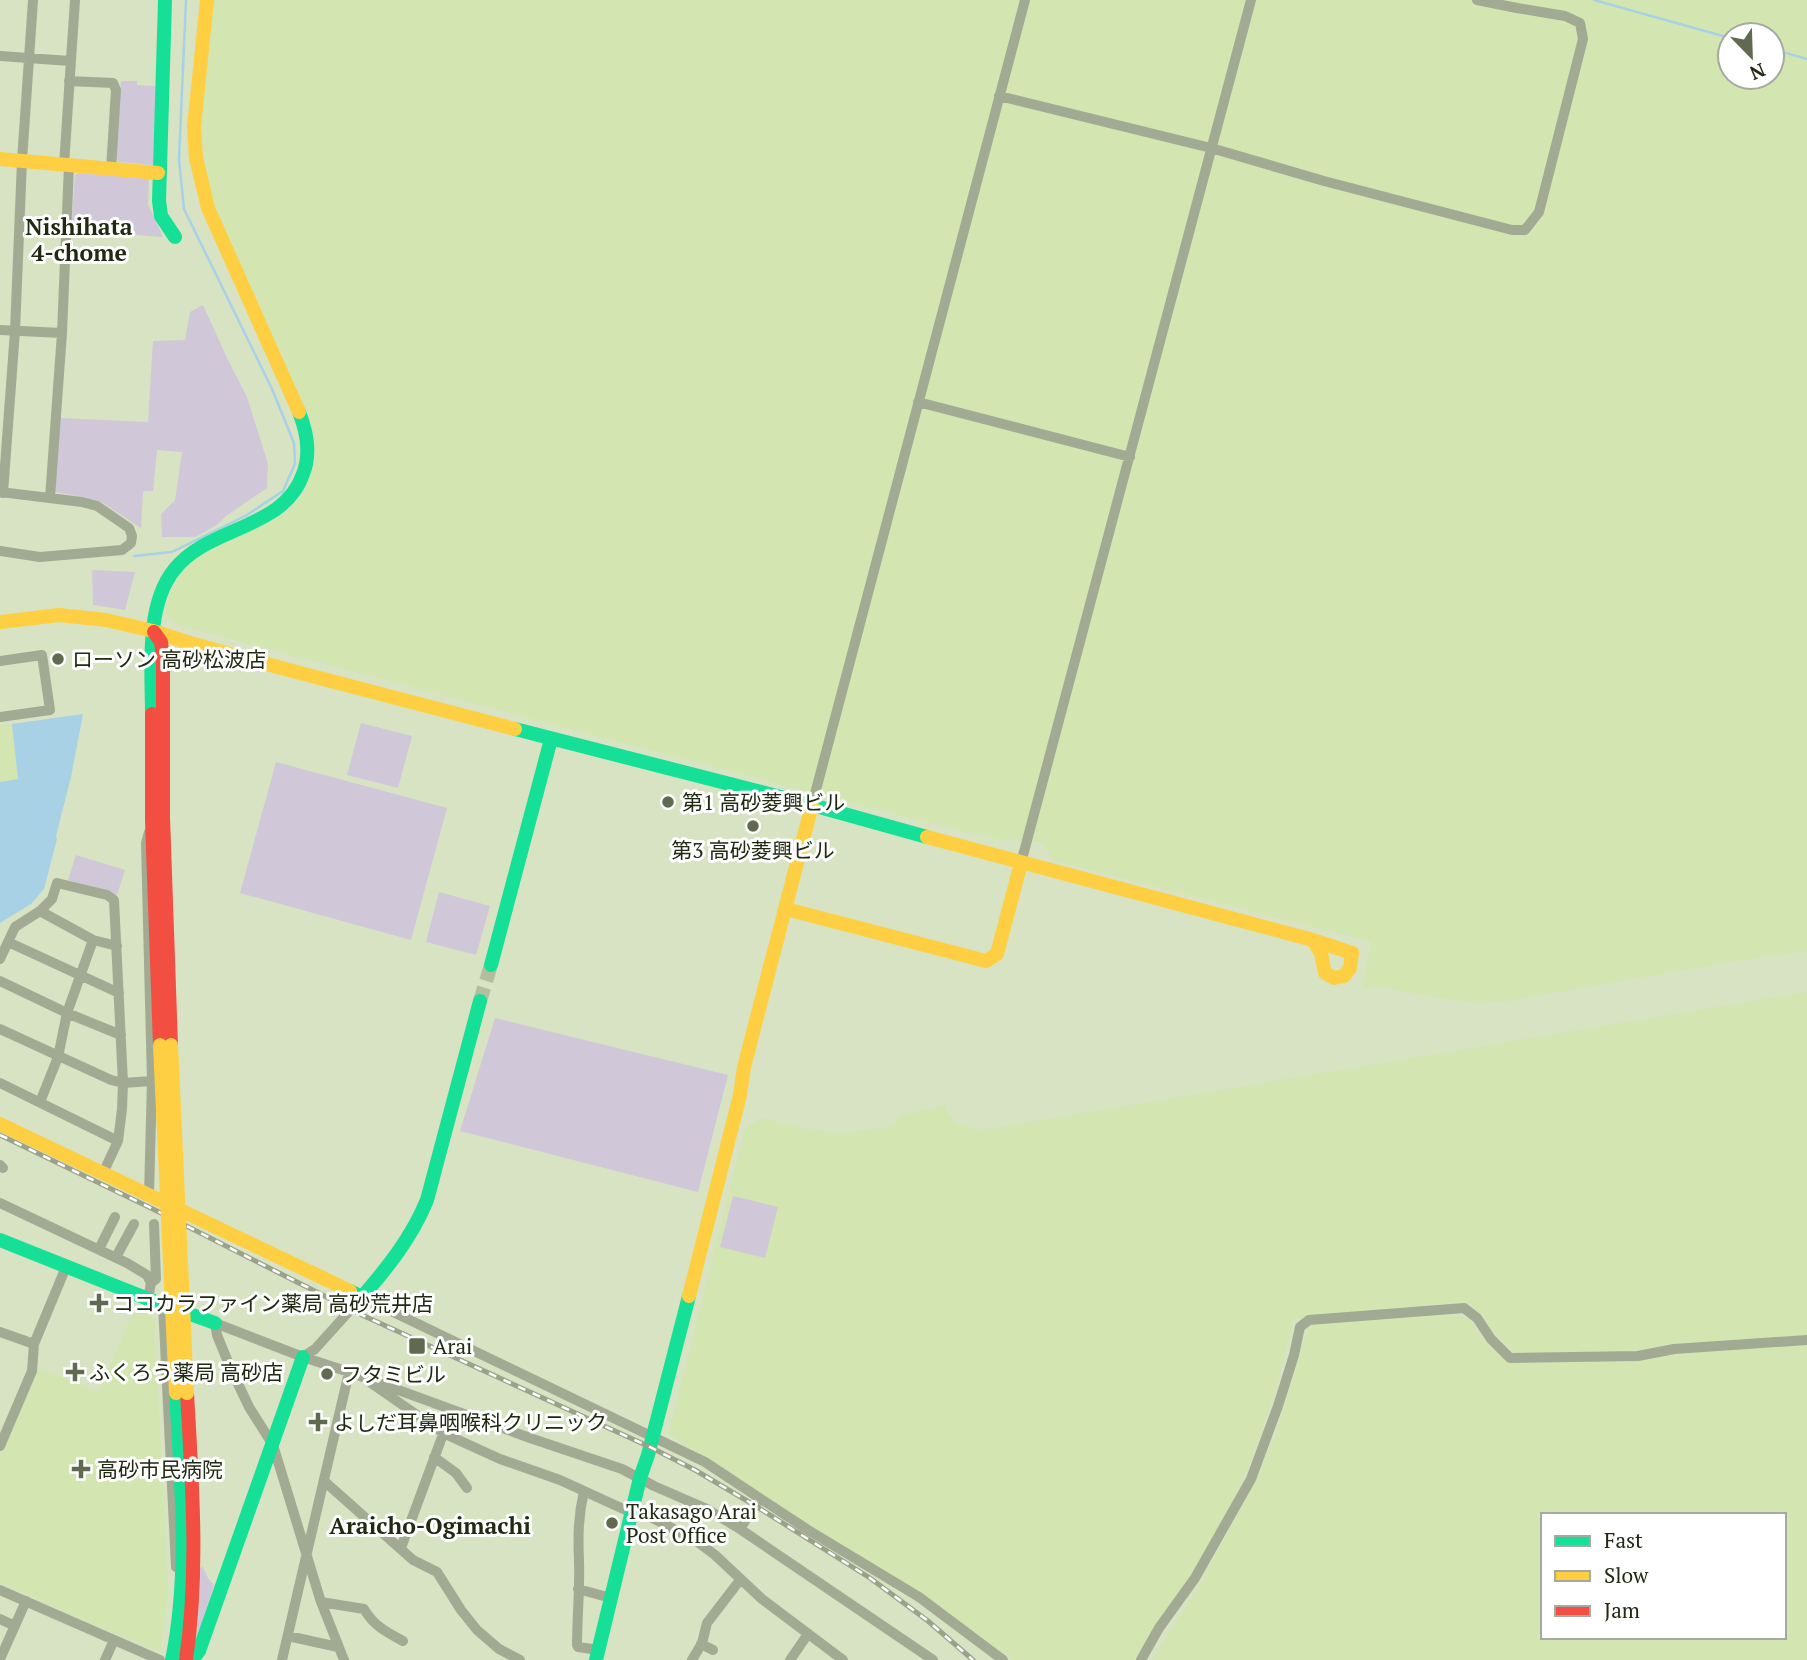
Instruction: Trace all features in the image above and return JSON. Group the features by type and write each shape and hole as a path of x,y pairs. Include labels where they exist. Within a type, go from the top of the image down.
{"street":[{"path":"0,551 40,557 122,550 131,544 132,536 129,528 97,506 1,492 15,331 22,161 33,0"},
{"path":"50,498 62,333 69,81 75,0"},
{"path":"165,0 159,201 161,216 175,237"},
{"path":"186,1660 193,1593 194,1539 182,1393 152,820 153,631 161,592 176,566 188,555 285,503 300,485 306,472 309,445 300,414 220,237 201,182 194,127 207,0"},
{"path":"584,1491 579,1515 577,1645 597,1655 640,1478 740,1095 744,1067 1025,0"},
{"path":"786,909 986,961 997,954 1251,0"},
{"path":"999,96 1211,148 1324,181 1512,230 1525,230 1539,212 1583,39 1580,23 1565,16 1477,0"},
{"path":"0,56 70,61"},
{"path":"69,81 113,83 116,90 111,169"},
{"path":"0,159 158,173"},
{"path":"0,330 62,333"},
{"path":"918,402 1130,457"},
{"path":"0,622 60,615 106,620 153,631 285,669 812,805 1314,940 1352,953 1350,968 1344,976 1334,978 1325,973 1321,953 1314,940"},
{"path":"153,631 161,642 163,657 165,1045"},
{"path":"0,661 42,655 50,709 0,717"},
{"path":"491,965 551,739"},
{"path":"149,1195 152,1081 146,843 152,820"},
{"path":"0,960 15,927 40,911 52,899 57,883 107,895 114,900 122,1109 118,1141 103,1173"},
{"path":"40,911 93,940 117,946"},
{"path":"40,1102 58,1057 67,1013 93,940"},
{"path":"8,942 119,993"},
{"path":"0,981 121,1035"},
{"path":"192,1660 199,1651 303,1357 315,1349 362,1297 400,1251 421,1218 480,1002"},
{"path":"0,1029 111,1080 123,1083 152,1081"},
{"path":"0,1083 118,1141"},
{"path":"0,1124 705,1462 759,1499 919,1597 1003,1660"},
{"path":"0,1203 116,1257 148,1275 151,1283 148,1299"},
{"path":"99,1249 116,1217"},
{"path":"116,1257 134,1224"},
{"path":"151,1283 156,1279 154,1224"},
{"path":"0,1240 303,1357 622,1469 707,1509 740,1529 933,1660"},
{"path":"0,1446 32,1371 34,1344 66,1266"},
{"path":"163,1304 176,1573 181,1591"},
{"path":"1140,1660 1195,1578 1251,1479 1278,1406 1300,1327 1310,1320 1464,1308 1477,1318 1491,1339 1510,1358 1638,1356 1674,1349 1807,1340"},
{"path":"215,1322 217,1335 230,1367 249,1407 273,1445 321,1602 344,1660"},
{"path":"0,1332 34,1344"},
{"path":"282,1660 349,1372"},
{"path":"362,1376 443,1433 472,1448 633,1510 695,1540 740,1580 843,1660"},
{"path":"172,1660 181,1591 183,1542 182,1393"},
{"path":"401,1548 452,1409"},
{"path":"434,1457 456,1474 467,1488"},
{"path":"324,1481 414,1560 437,1572 477,1630 499,1649 520,1660"},
{"path":"740,1529 759,1499"},
{"path":"692,1660 701,1644 707,1623 740,1580"},
{"path":"578,1589 611,1598"},
{"path":"0,1590 160,1660"},
{"path":"0,1659 26,1601"},
{"path":"321,1602 364,1609 371,1620 383,1630 403,1641"},
{"path":"0,1619 15,1626"},
{"path":"790,1660 808,1634"},
{"path":"288,1636 338,1647"},
{"path":"105,1660 114,1640"},
{"path":"701,1644 713,1650"}],"shaded area":[{"path":"211,0 1807,0 1807,951 1507,1001 1476,1003 1384,987 1362,988 1372,942 1053,860 1042,842 996,839 844,801 178,625 165,613 168,597 188,563 288,511 303,494 315,463 314,432 213,201 202,155 201,134"},
{"path":"121,81 137,81 137,85 156,86 153,165 118,162 116,159"},
{"path":"79,173 149,178 148,204 163,237 71,230 75,175"},
{"path":"203,305 247,397 268,464 267,488 217,525 195,537 162,537 161,514 175,500 182,452 157,450 153,491 143,491 141,528 103,503 55,492 59,418 148,422 153,341 185,340 190,312"},
{"path":"92,570 135,572 125,610 93,605"},
{"path":"361,723 412,736 398,788 347,775"},
{"path":"12,724 19,779 0,782 0,726"},
{"path":"276,762 447,808 411,940 240,893"},
{"path":"76,855 125,870 117,895 68,880"},
{"path":"439,892 490,906 476,955 426,942"},
{"path":"1807,992 1807,1335 1668,1344 1641,1350 1519,1354 1500,1339 1471,1303 1453,1302 1294,1319 1275,1391 1238,1490 1202,1557 1134,1660 1013,1660 939,1606 767,1499 669,1434 745,1129 762,1118 806,1129 845,1133 888,1127 897,1123 901,1115 946,1105 948,1115 954,1117 954,1123 982,1130"},
{"path":"495,1018 728,1075 698,1192 460,1131"},
{"path":"733,1196 778,1207 765,1258 720,1247"},
{"name":"高砂市民病院","path":"136,1307 151,1315 154,1321 168,1591 160,1651 87,1622 0,1582 0,1455 40,1368 98,1392"},
{"path":"1451,1315 1468,1318 1486,1343 1511,1364 1635,1359 1667,1352 1807,1341 1807,1660 1151,1660 1202,1582 1253,1487 1276,1434 1308,1329 1314,1324"},
{"path":"203,1567 214,1585 196,1641 200,1568"}],"water":[{"path":"83,714 44,889 31,904 0,923 0,782 18,779 12,724"}],"waterway":[{"path":"134,556 172,552 247,515 283,491 295,464 294,443 272,389 184,209 179,159 186,0"},
{"path":"1594,0 1716,34"},
{"path":"1786,53 1807,59"}],"tunnel":[{"path":"480,1001 491,965"}],"railway":[{"path":"0,1135 362,1315 695,1470 870,1578 928,1621 973,1660"}],"traffic: fast":[{"path":"165,0 159,201 161,216 175,237"},
{"path":"152,714 152,639 158,602 165,585 174,570 189,556 206,544 263,517 280,506 293,492 303,474 307,459 306,435 299,412"},
{"path":"515,729 927,837"},
{"path":"491,965 551,739"},
{"path":"350,1291 362,1297 399,1251 421,1214 480,1001"},
{"path":"0,1240 215,1323"},
{"path":"596,1660 640,1478 689,1296"},
{"path":"192,1660 199,1651 303,1357"},
{"path":"172,1660 181,1594 183,1527 176,1393"}],"traffic: slow":[{"path":"207,0 194,127 196,158 208,208 299,412"},
{"path":"0,159 158,173"},
{"path":"0,622 59,615 106,620 515,729"},
{"path":"689,1296 740,1095 744,1067 812,805"},
{"path":"927,837 1313,940 1352,953 1350,968 1344,976 1334,978 1325,973 1321,953 1313,940"},
{"path":"786,909 986,961 997,954 1021,863"},
{"path":"160,1045 176,1393"},
{"path":"171,1045 187,1393"},
{"path":"0,1124 350,1291"}],"traffic: jam":[{"path":"154,632 161,642 163,657 163,817 171,1045"},
{"path":"152,714 152,820 160,1045"},
{"path":"186,1660 193,1560 187,1393"}],"place":[{"name":"ローソン 高砂松波店","path":"58,659"},
{"name":"第1 高砂菱興ビル","path":"668,802"},
{"name":"第3 高砂菱興ビル","path":"753,826"},
{"name":"ココカラファイン薬局 高砂荒井店","path":"99,1303"},
{"name":"Arai","path":"417,1346"},
{"name":"ふくろう薬局 高砂店","path":"75,1372"},
{"name":"フタミビル","path":"327,1374"},
{"name":"よしだ耳鼻咽喉科クリニック","path":"318,1422"},
{"name":"高砂市民病院","path":"81,1469"},
{"name":"Takasago Arai Post Office","path":"612,1523"}],"district":[{"name":"Nishihata 4-chome","path":"79,239"},
{"name":"Araicho-Ogimachi","path":"430,1525"}]}
